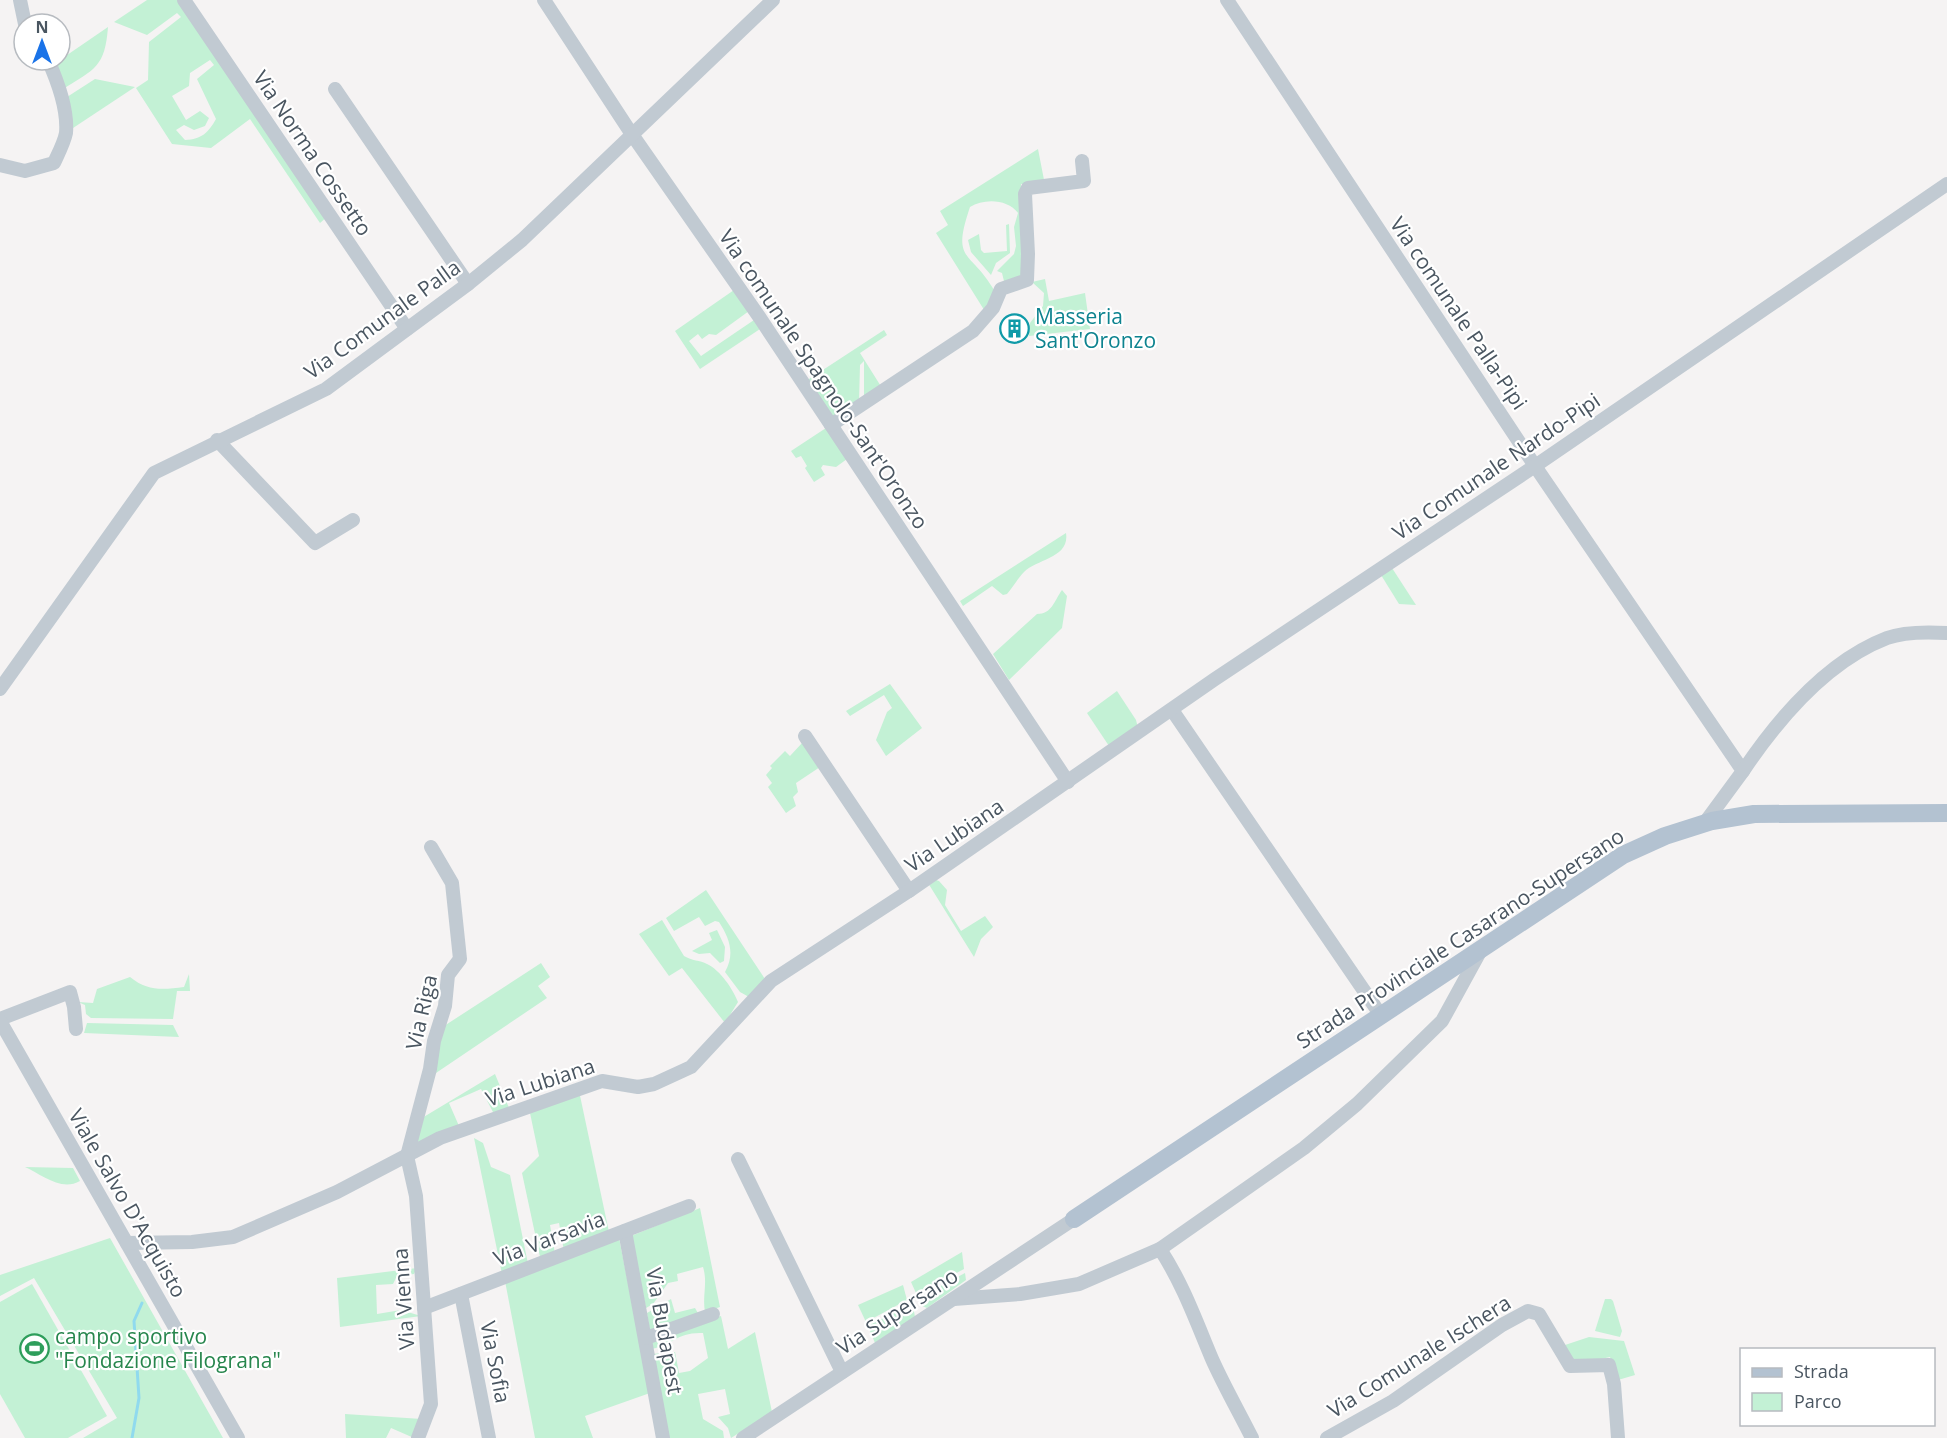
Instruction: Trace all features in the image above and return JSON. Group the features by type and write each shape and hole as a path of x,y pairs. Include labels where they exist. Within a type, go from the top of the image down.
{"main road":[{"name":"Strada Provinciale Casarano-Supersano","path":"1074,1220 1380,1014 1623,855 1665,836 1704,824 1754,814 1947,813"}],"street":[{"name":"Via Norma Cossetto","path":"184,0 407,329"},
{"name":"Via comunale Spagnolo-Sant'Oronzo","path":"544,0 831,425 1068,782"},
{"name":"Via Comunale Palla","path":"0,689 154,473 217,440 326,389 468,284 522,240 773,0"},
{"name":"Via comunale Palla-Pipi","path":"1227,0 1535,466 1743,771"},
{"path":"0,165 25,171 54,163 66,134 65,116 52,72"},
{"path":"335,89 468,284"},
{"path":"831,425 974,331 993,308 1001,289 1027,280 1029,264 1025,194 1028,188 1084,181 1082,161"},
{"name":"Via Comunale Nardo-Pipi","path":"1068,782 1947,184"},
{"path":"217,440 315,543 353,520"},
{"path":"1704,824 1764,741 1812,689 1853,654 1889,637 1947,633"},
{"path":"1172,710 1380,1014"},
{"path":"805,736 909,891"},
{"name":"Via Lubiana","path":"127,1243 192,1242 233,1237 289,1215 440,1138 602,1081 638,1087 654,1084 691,1067 771,981 909,891 1068,782"},
{"name":"Via Riga","path":"407,1156 428,1079 434,1041 445,1006 448,975 460,959 452,883 431,847"},
{"path":"954,1299 1020,1294 1079,1284 1160,1250 1304,1148 1357,1104 1442,1021 1482,948"},
{"path":"0,1020 70,992 76,1029"},
{"name":"Viale Salvo D'Acquisto","path":"0,1020 238,1438"},
{"name":"Via Vienna","path":"407,1156 416,1196 431,1404 418,1438"},
{"path":"738,1159 842,1372"},
{"name":"Via Varsavia","path":"424,1308 689,1206"},
{"name":"Via Supersano","path":"743,1438 1074,1220"},
{"name":"Via Budapest","path":"625,1231 663,1438"},
{"path":"1160,1250 1187,1297 1213,1360 1252,1438"},
{"name":"Via Sofia","path":"462,1294 489,1438"},
{"name":"Via Comunale Ischera","path":"1327,1438 1394,1401 1502,1324 1528,1311 1539,1314 1570,1366 1609,1365 1614,1384 1618,1438"},
{"path":"646,1338 713,1314"}],"green space":[{"path":"147,0 181,0 328,216 320,223 250,119 211,148 172,144 136,88 148,80 149,42 181,17 177,13 147,35 114,22","holes":["210,60 214,65 197,79 216,119 204,134 185,140 176,130 184,125 194,130 205,126 209,118 200,111 186,120 172,96 189,86 190,73"]},
{"path":"108,27 104,51 96,66 63,89 57,72 72,72 72,52"},
{"path":"95,79 135,87 70,130 67,97"},
{"path":"1038,149 1045,185 1021,184 1027,273 1005,285 1002,273 997,271 1014,254 1016,246 1014,227 1018,213 1014,208 996,201 982,202 970,207 962,238 963,247 994,290 986,313 936,233 948,225 940,211"},
{"path":"1009,224 1010,253 996,263 991,275 971,252 968,240 979,234 981,250 984,253 1007,251 1006,225"},
{"path":"1045,279 1049,301 1085,293 1090,329 1029,336 1030,323 1043,306 1044,293 1032,282"},
{"path":"734,290 749,311 716,335 709,334 702,339 698,334 689,341 701,356 754,320 760,329 700,369 675,331"},
{"path":"884,330 887,335 860,353 882,388 864,399 864,361 860,365 859,403 833,420 806,381"},
{"path":"826,428 847,459 836,467 823,465 821,468 825,475 814,482 801,456 796,458 791,451"},
{"path":"1066,533 1063,548 1024,572 1007,594 1003,595 992,586 963,606 960,601"},
{"path":"1392,568 1416,605 1399,604 1381,575"},
{"path":"1062,590 1067,596 1062,628 1009,680 993,654 1037,614 1046,612"},
{"path":"890,684 922,728 886,756 876,740 887,712 892,708 884,695 850,716 846,711"},
{"path":"1117,691 1136,720 1138,728 1109,746 1087,713"},
{"path":"803,742 820,767 796,783 798,792 793,797 796,806 786,813 768,787 772,783 766,775 772,768 770,766 785,751 790,756"},
{"path":"933,879 939,881 947,890 945,905 961,931 985,916 993,927 981,939 974,957 928,883"},
{"path":"706,890 765,979 749,997 740,992 725,972 730,959 730,947 719,922 715,921 705,926 699,917 674,931 666,918"},
{"path":"662,920 684,956 712,967 726,980 733,991 738,1002 725,1023 682,968 669,976 639,934"},
{"path":"717,930 725,947 724,961 720,963 710,953 699,954 692,951 712,940 709,933"},
{"path":"541,963 550,977 538,986 547,998 433,1075 441,1028"},
{"path":"189,974 190,991 177,991 173,1019 91,1018 86,1014 85,1005 78,1002 93,1003 97,989 130,977 149,987 169,989 184,987"},
{"path":"87,1023 173,1025 179,1037 84,1033"},
{"path":"495,1074 509,1108 494,1114 481,1089 449,1103 459,1126 413,1148 422,1118"},
{"path":"579,1091 609,1232 564,1251 559,1223 550,1225 555,1254 540,1257 522,1173 539,1156 530,1113"},
{"path":"474,1138 483,1143 491,1167 510,1175 528,1263 502,1274"},
{"path":"25,1167 73,1168 80,1181 73,1184 58,1183"},
{"path":"700,1208 720,1307 705,1312 703,1267 677,1274 678,1281 668,1283 653,1304 646,1308 631,1236"},
{"path":"110,1238 223,1438 83,1438 117,1418 34,1278 0,1296 0,1275"},
{"path":"619,1238 650,1393 585,1416 593,1438 535,1438 505,1281"},
{"path":"962,1252 964,1269 916,1293 911,1282"},
{"path":"417,1268 414,1274 397,1276 393,1284 376,1285 377,1314 401,1310 421,1316 340,1327 337,1278"},
{"path":"965,1273 966,1280 927,1308 920,1305 922,1296"},
{"name":"campo sportivo \"Fondazione Filograna\"","path":"32,1284 107,1416 68,1438 25,1438 0,1394 0,1302"},
{"path":"903,1285 907,1300 866,1322 858,1305"},
{"path":"671,1299 675,1313 695,1308 699,1315 650,1332 647,1313"},
{"path":"1605,1299 1613,1301 1622,1331 1620,1337 1595,1331"},
{"path":"908,1305 913,1306 915,1317 875,1343 868,1326"},
{"path":"721,1316 728,1349 755,1332 772,1412 731,1438 728,1428 718,1417 730,1414 725,1389 698,1394 703,1419 723,1431 724,1438 666,1438 652,1354 675,1352 679,1373 690,1371 708,1358 703,1333 687,1335 651,1349 649,1341"},
{"path":"1589,1337 1624,1341 1635,1375 1618,1380 1610,1357 1583,1363 1569,1361 1565,1345"},
{"path":"345,1414 422,1419 414,1438 391,1428 386,1438 346,1438"}],"waterway":[{"path":"132,1438 139,1398 134,1321 142,1303"}],"place":[{"name":"Masseria Sant'Oronzo","path":"1014,328"},
{"name":"campo sportivo \"Fondazione Filograna\"","path":"34,1348"}]}
